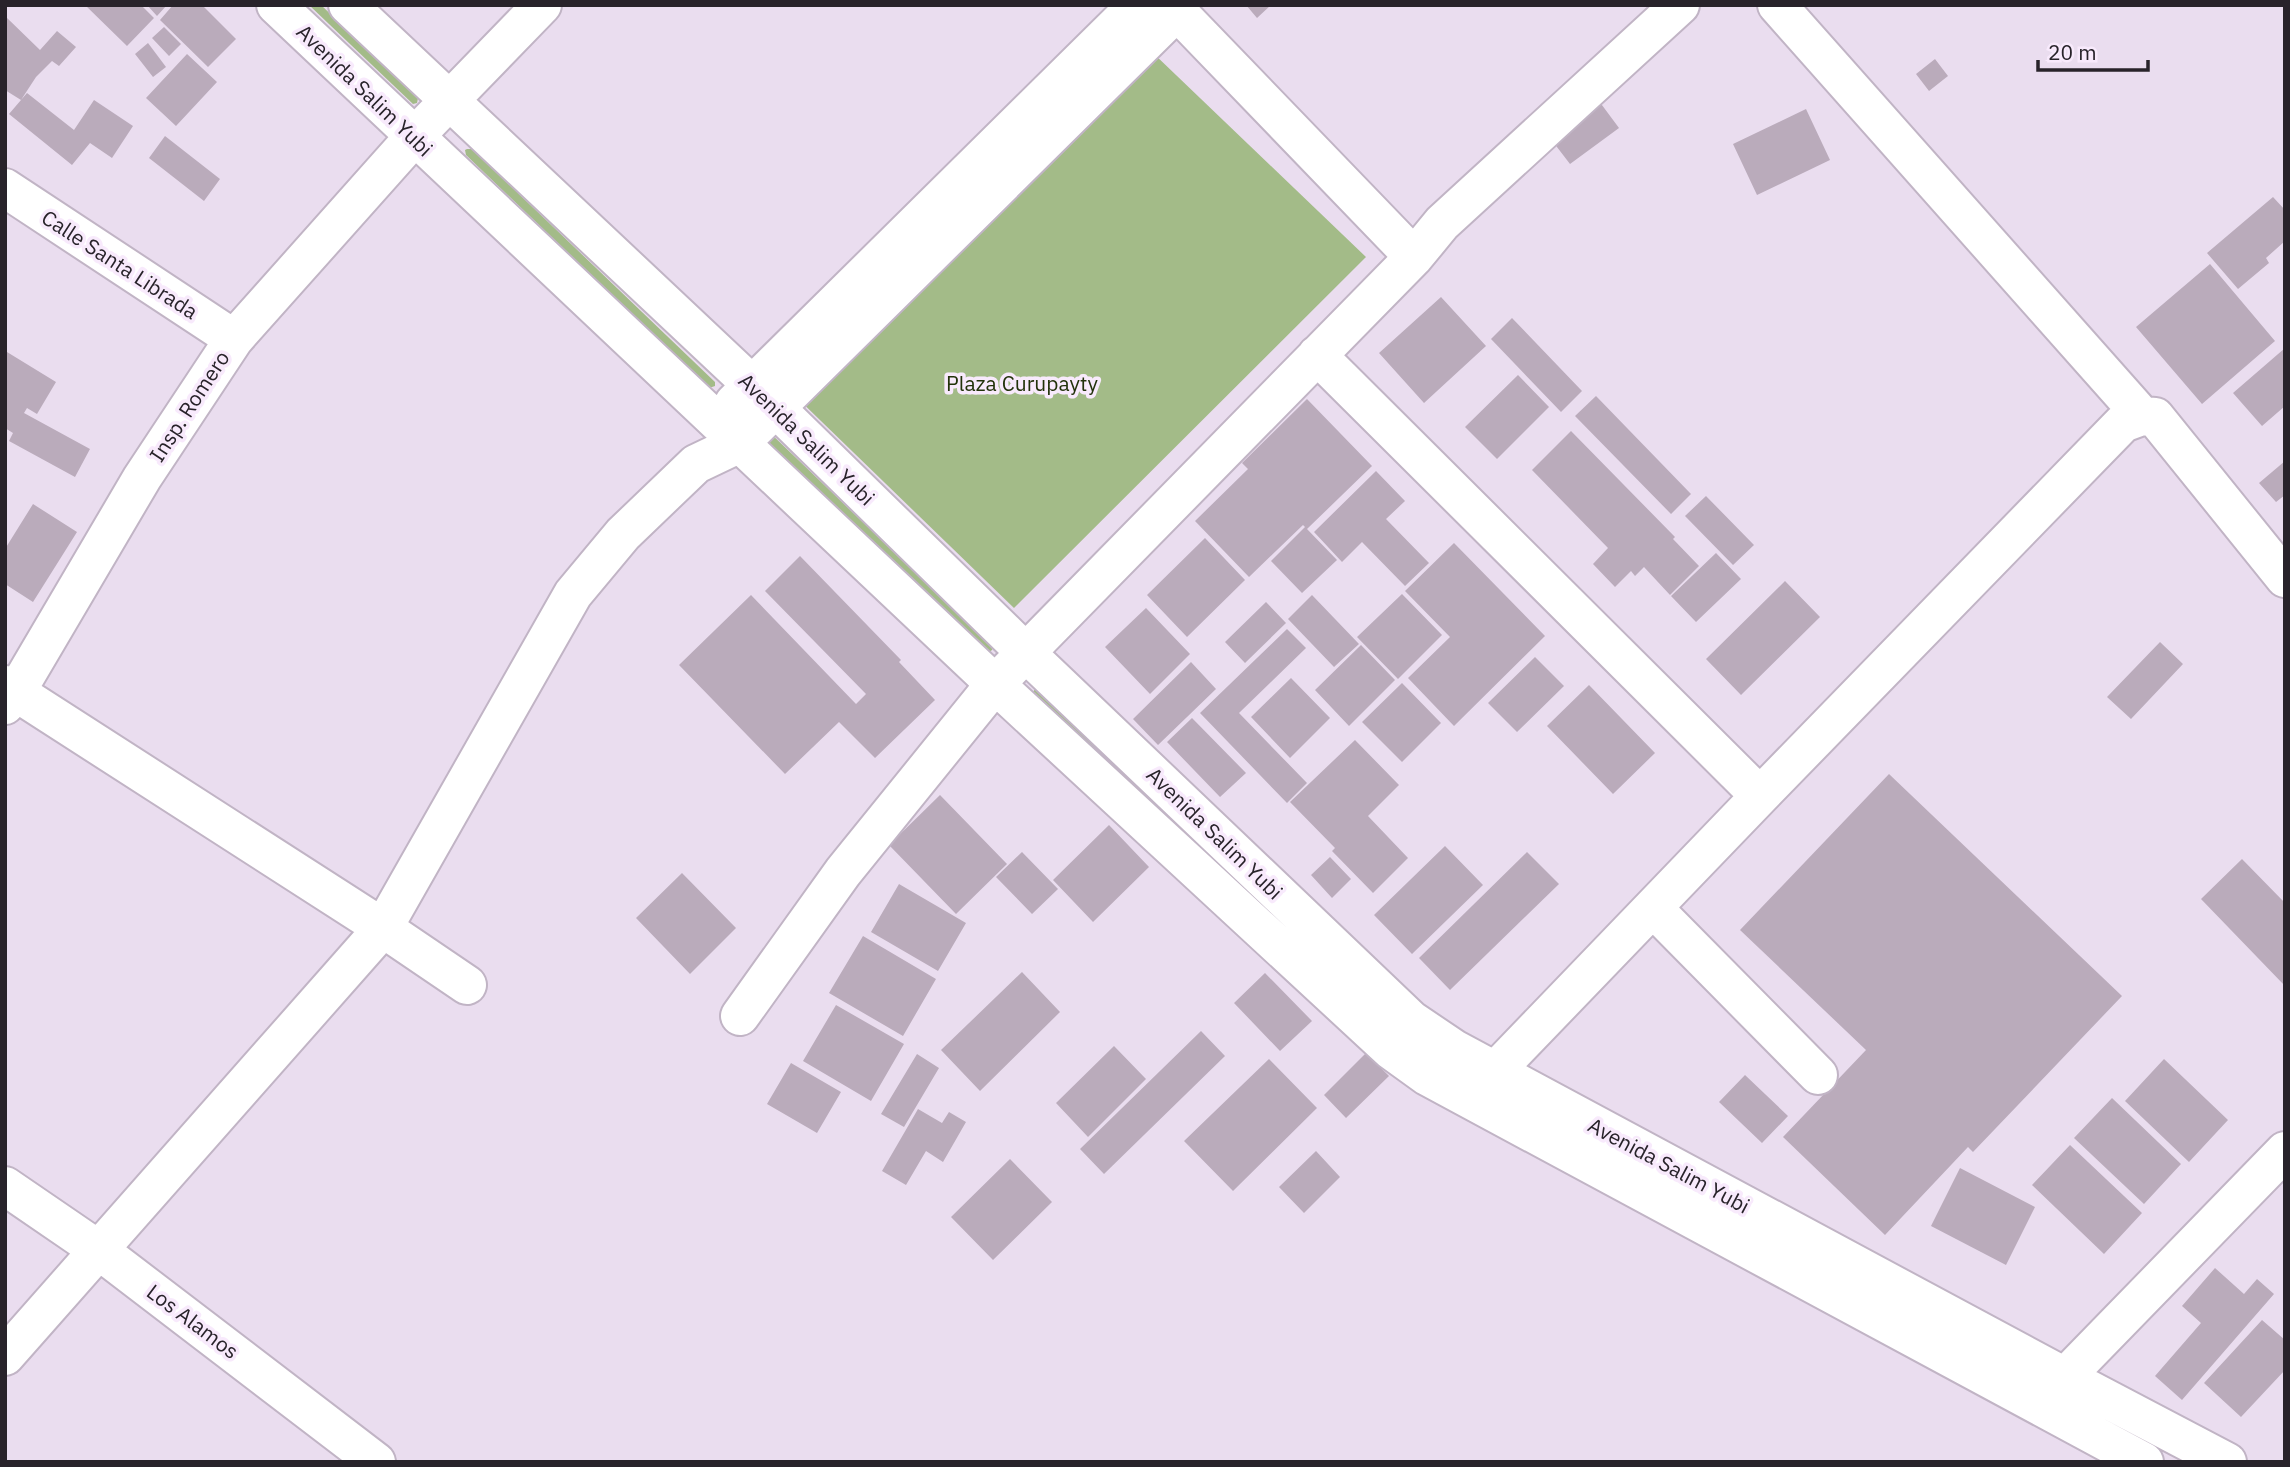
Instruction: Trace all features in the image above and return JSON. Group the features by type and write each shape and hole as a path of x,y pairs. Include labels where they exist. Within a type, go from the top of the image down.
{"street":[{"name":"Avenida Salim Yubi","path":"276,5 995,684 1391,1050 1427,1076 1468,1099 2144,1462"},
{"name":"Avenida Salim Yubi","path":"348,5 764,396 1025,652 1411,1020 1454,1049 2227,1462"},
{"name":"Insp. Romero","path":"9,694 142,478 234,339 414,137 542,5"},
{"path":"5,1356 383,928 573,594 623,534 764,396 1137,5"},
{"path":"740,1016 843,872 995,684 1414,257 1442,223 1680,5"},
{"path":"1777,5 2142,416"},
{"path":"764,396 1174,8 1414,257"},
{"name":"Calle Santa Librada","path":"5,188 234,339"},
{"path":"1317,355 1760,796"},
{"path":"1468,1099 2123,423 2142,416 2155,416 2285,578"},
{"path":"9,694 383,928 467,985"},
{"path":"1653,908 1818,1075"},
{"path":"2065,1377 2285,1151"},
{"name":"Los Alamos","path":"5,1186 100,1251 376,1462"}],"green space":[{"path":"309,5 321,5 418,98 417,103 413,104"},
{"name":"Plaza Curupayty","path":"1152,52 1366,257 1014,608 789,390"},
{"path":"467,149 472,149 715,382 715,386 709,388 466,155"},
{"path":"766,429 992,646 992,650 988,653 759,436"},
{"path":"1035,689 1392,1024 1412,1050 1032,694"}],"building":[{"path":"85,5 141,5 154,18 127,46"},
{"path":"147,5 167,5 157,16"},
{"path":"173,5 202,5 236,39 208,67 160,20"},
{"path":"1246,5 1271,5 1257,18"},
{"path":"5,16 40,50 57,31 76,47 59,66 52,61 36,77 21,100 5,90"},
{"path":"164,27 181,44 169,56 152,38"},
{"path":"148,43 166,67 153,77 135,54"},
{"path":"187,54 217,82 176,126 146,98"},
{"path":"1935,59 1948,76 1929,91 1916,74"},
{"path":"27,93 74,130 94,100 133,126 112,158 90,143 72,165 9,114"},
{"path":"1596,97 1619,128 1570,164 1547,134"},
{"path":"1806,109 1830,160 1757,195 1733,144"},
{"path":"165,136 220,179 204,201 149,158"},
{"path":"2273,197 2285,210 2285,241 2266,258 2269,263 2238,289 2207,253"},
{"path":"2210,264 2275,341 2202,404 2136,327"},
{"path":"1441,297 1486,346 1424,403 1379,353"},
{"path":"1512,318 1582,391 1561,412 1491,339"},
{"path":"2285,348 2285,406 2262,426 2233,393"},
{"path":"7,352 56,382 37,414 27,408 24,413 90,449 75,477 9,441 13,433 5,428"},
{"path":"1518,375 1549,407 1497,459 1465,427"},
{"path":"1596,396 1691,494 1671,514 1575,416"},
{"path":"1307,399 1372,466 1307,529 1337,560 1302,593 1271,561 1305,527 1303,525 1249,577 1195,521 1248,469 1242,463"},
{"path":"1571,431 1675,537 1673,539 1699,566 1670,595 1644,567 1635,576 1631,571 1615,587 1593,564 1608,548 1532,470"},
{"path":"2285,461 2285,495 2276,502 2259,483"},
{"path":"1376,471 1405,501 1386,519 1429,563 1405,586 1362,542 1342,562 1314,532"},
{"path":"1706,496 1754,545 1733,565 1685,516"},
{"path":"33,504 77,532 33,602 5,584 5,549"},
{"path":"1205,538 1245,580 1187,637 1147,595"},
{"path":"1454,543 1545,636 1454,726 1408,678 1450,637 1405,591"},
{"path":"1716,553 1741,579 1696,622 1671,596"},
{"path":"800,556 901,660 899,662 935,700 875,758 839,722 785,774 679,665 751,595 856,704 866,694 765,591"},
{"path":"1785,581 1820,617 1741,695 1706,659"},
{"path":"1402,594 1442,635 1398,679 1357,637"},
{"path":"1312,595 1359,644 1334,667 1288,619"},
{"path":"1266,602 1286,623 1245,663 1225,642"},
{"path":"1146,608 1190,654 1150,694 1105,647"},
{"path":"1287,629 1306,648 1239,713 1307,783 1287,803 1200,713"},
{"path":"2160,642 2183,664 2131,719 2107,697"},
{"path":"1361,645 1395,680 1349,726 1315,690"},
{"path":"1535,657 1564,686 1517,732 1488,703"},
{"path":"1191,662 1216,689 1158,745 1133,719"},
{"path":"1291,678 1330,718 1290,758 1251,717"},
{"path":"1402,683 1441,723 1402,762 1362,722"},
{"path":"1589,685 1655,753 1613,794 1547,726"},
{"path":"1192,718 1246,773 1220,797 1167,742"},
{"path":"1355,740 1399,785 1368,816 1408,858 1373,893 1332,851 1335,848 1290,802"},
{"path":"1889,774 2122,996 1973,1152 1968,1147 1885,1235 1783,1137 1866,1050 1740,930"},
{"path":"940,795 1007,864 956,914 889,845"},
{"path":"1109,825 1149,867 1093,922 1053,880"},
{"path":"1445,846 1483,885 1412,954 1374,915"},
{"path":"1022,852 1058,889 1032,914 996,877"},
{"path":"1527,852 1559,884 1450,990 1419,958"},
{"path":"1330,857 1351,879 1332,898 1311,875"},
{"path":"2242,859 2285,903 2285,986 2201,899"},
{"path":"682,873 736,928 690,974 636,918"},
{"path":"899,884 966,923 938,971 871,932"},
{"path":"863,936 936,979 903,1036 829,993"},
{"path":"1022,972 1060,1012 980,1091 941,1050"},
{"path":"1265,973 1312,1021 1280,1051 1234,1003"},
{"path":"836,1005 904,1044 871,1101 803,1061"},
{"path":"1201,1031 1225,1056 1104,1174 1080,1149"},
{"path":"1114,1046 1146,1079 1088,1137 1056,1103"},
{"path":"1366,1053 1389,1076 1346,1118 1324,1095"},
{"path":"917,1054 939,1068 904,1127 881,1114"},
{"path":"1269,1059 1317,1108 1233,1191 1184,1141"},
{"path":"2164,1059 2228,1120 2189,1162 2125,1101"},
{"path":"791,1063 841,1092 817,1133 767,1104"},
{"path":"1745,1075 1788,1116 1762,1143 1719,1102"},
{"path":"2112,1098 2181,1164 2144,1204 2074,1138"},
{"path":"918,1109 942,1123 949,1112 966,1122 943,1162 926,1151 906,1185 882,1171"},
{"path":"2070,1145 2142,1213 2104,1254 2032,1185"},
{"path":"1316,1151 1340,1177 1304,1213 1279,1187"},
{"path":"1010,1159 1052,1202 993,1260 951,1217"},
{"path":"1960,1168 2035,1207 2006,1265 1931,1226"},
{"path":"2215,1268 2244,1294 2257,1279 2274,1294 2182,1400 2155,1376 2201,1323 2182,1306"},
{"path":"2262,1320 2285,1340 2285,1370 2241,1417 2204,1383"}]}
